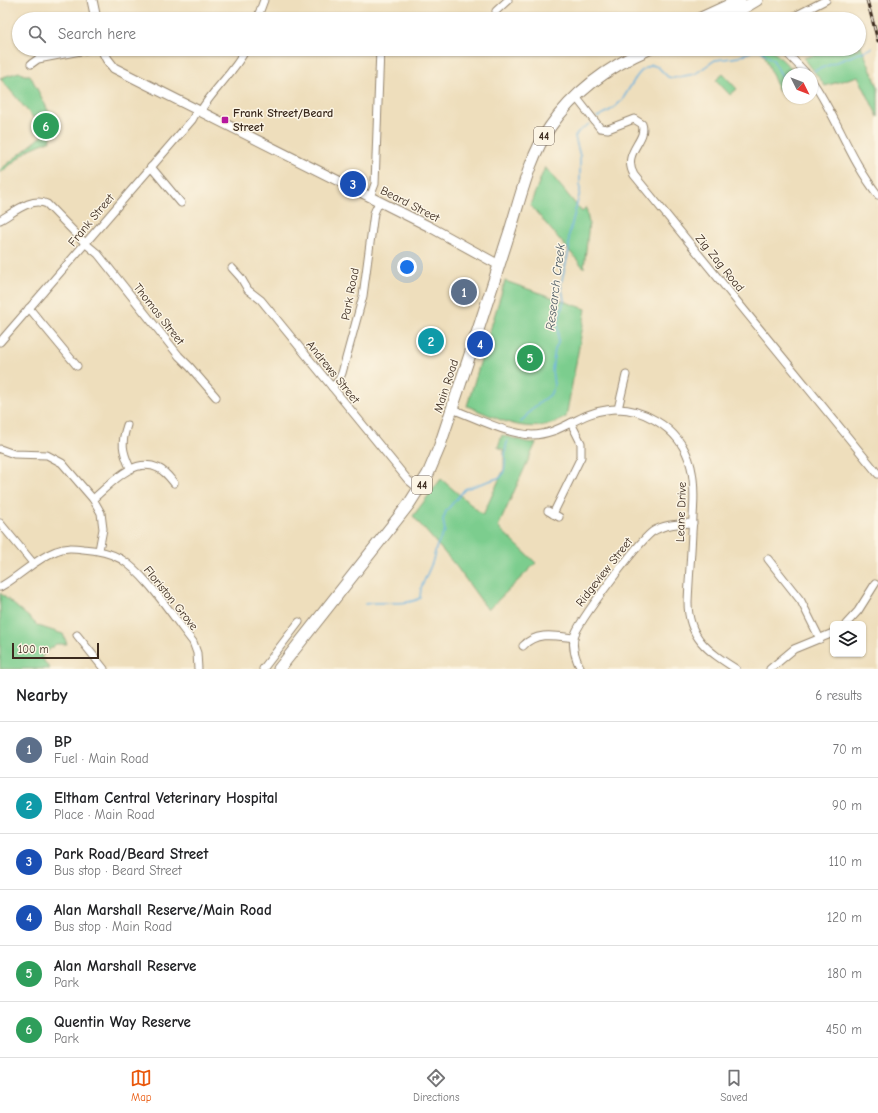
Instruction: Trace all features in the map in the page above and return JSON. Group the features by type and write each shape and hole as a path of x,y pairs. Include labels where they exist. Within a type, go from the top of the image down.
{"main road":[{"path":"714,12 740,0"},
{"path":"736,12 757,0"},
{"name":"Main Road","path":"279,669 420,490 435,459 499,265 524,182 535,153 551,126 576,97 609,71 636,56"}],"street":[{"path":"92,0 95,12"},
{"path":"260,12 264,0"},
{"path":"496,11 508,0"},
{"path":"803,12 826,0"},
{"path":"31,64 38,59 54,56"},
{"name":"Beard Street","path":"106,56 114,68 370,197 499,265"},
{"name":"Frank Street","path":"0,342 199,112 242,56"},
{"path":"370,197 375,184 380,56"},
{"path":"790,56 801,68"},
{"path":"818,91 859,169 878,195"},
{"name":"Zig Zag Road","path":"576,97 600,128 608,129 634,119 642,124 643,131 630,159 631,169 634,175 878,474"},
{"path":"151,167 181,203"},
{"name":"Thomas Street","path":"0,220 34,201 42,201 48,204 86,244 98,254 179,356 216,397"},
{"name":"Park Road","path":"332,387 339,380 342,373 363,296 374,213 379,202"},
{"name":"Andrews Street","path":"232,268 241,278 248,290 261,300 408,480 420,490"},
{"path":"29,308 77,366"},
{"path":"618,409 626,375"},
{"name":"Leane Drive","path":"452,409 528,435 552,432 593,412 618,409 635,411 653,418 669,430 682,444 689,460 694,480 688,602 689,618 696,634 705,647 736,669"},
{"path":"554,514 581,457 580,443 571,423"},
{"path":"127,425 122,439 123,453 130,468"},
{"path":"0,449 14,454 47,455 62,463 93,499 101,512 103,529 99,550"},
{"path":"93,499 130,468 146,466 157,467 174,483"},
{"path":"0,523 33,563"},
{"name":"Ridgeview Street","path":"574,638 585,615 648,536 666,525 693,523"},
{"name":"Floriston Grove","path":"0,587 33,563 57,550 72,548 99,550 121,559 143,578 193,642 197,653 198,669"},
{"path":"768,559 801,601 820,639"},
{"path":"849,621 858,610 875,584"},
{"path":"263,669 299,622"},
{"path":"770,669 789,652 830,634"},
{"path":"77,635 104,669"},
{"path":"523,646 531,639 543,636 574,638 575,652 581,669"}],"green space":[{"path":"765,56 778,56 791,68 782,68 782,92 778,89"},
{"path":"810,56 865,56 878,87 878,117 858,76 825,86 818,77 818,68 812,68 804,58"},
{"path":"19,72 24,75 30,75 52,118 51,140 30,149 0,173 0,170 46,133 0,78"},
{"path":"723,74 737,89 730,95 716,80"},
{"path":"545,167 582,212 586,207 589,223 584,268 530,205"},
{"path":"505,281 586,309 566,417 553,423 540,426 516,425 467,406"},
{"path":"502,435 526,442 536,443 498,527 536,563 488,610 456,566 413,516 441,479 483,515 504,469 504,450 498,447"},
{"path":"0,593 38,626 63,634 67,644 56,644 41,657 50,669 0,669"}],"waterway":[{"name":"Research Creek","path":"866,50 872,48"},
{"name":"Research Creek","path":"597,117 618,104 625,96 634,80 646,67 652,65 658,67 668,77 673,78 695,74 715,60 741,56"},
{"name":"Research Creek","path":"768,56 773,60 782,76"},
{"name":"Research Creek","path":"818,69 852,56"},
{"name":"Research Creek","path":"521,422 533,408 550,395 554,386 552,370 555,349 558,343 558,324 564,300 561,284 569,250 569,235 580,192 580,156 575,137 578,132 589,124"},
{"name":"Research Creek","path":"365,604 400,603 414,601 420,598 421,588 432,563 437,545 445,531 443,520 446,511 465,489 501,477 505,468 506,445 508,440"}],"railway":[{"path":"867,0 878,41"}],"place":[{"name":"Frank Street/Beard Street","path":"225,120"},
{"name":"Quentin Way Reserve","path":"46,126"},
{"name":"Park Road/Beard Street","path":"353,184"},
{"name":"BP","path":"464,292"},
{"name":"Eltham Central Veterinary Hospital","path":"431,341"},
{"name":"Alan Marshall Reserve/Main Road","path":"480,344"},
{"name":"Alan Marshall Reserve","path":"530,358"}]}
